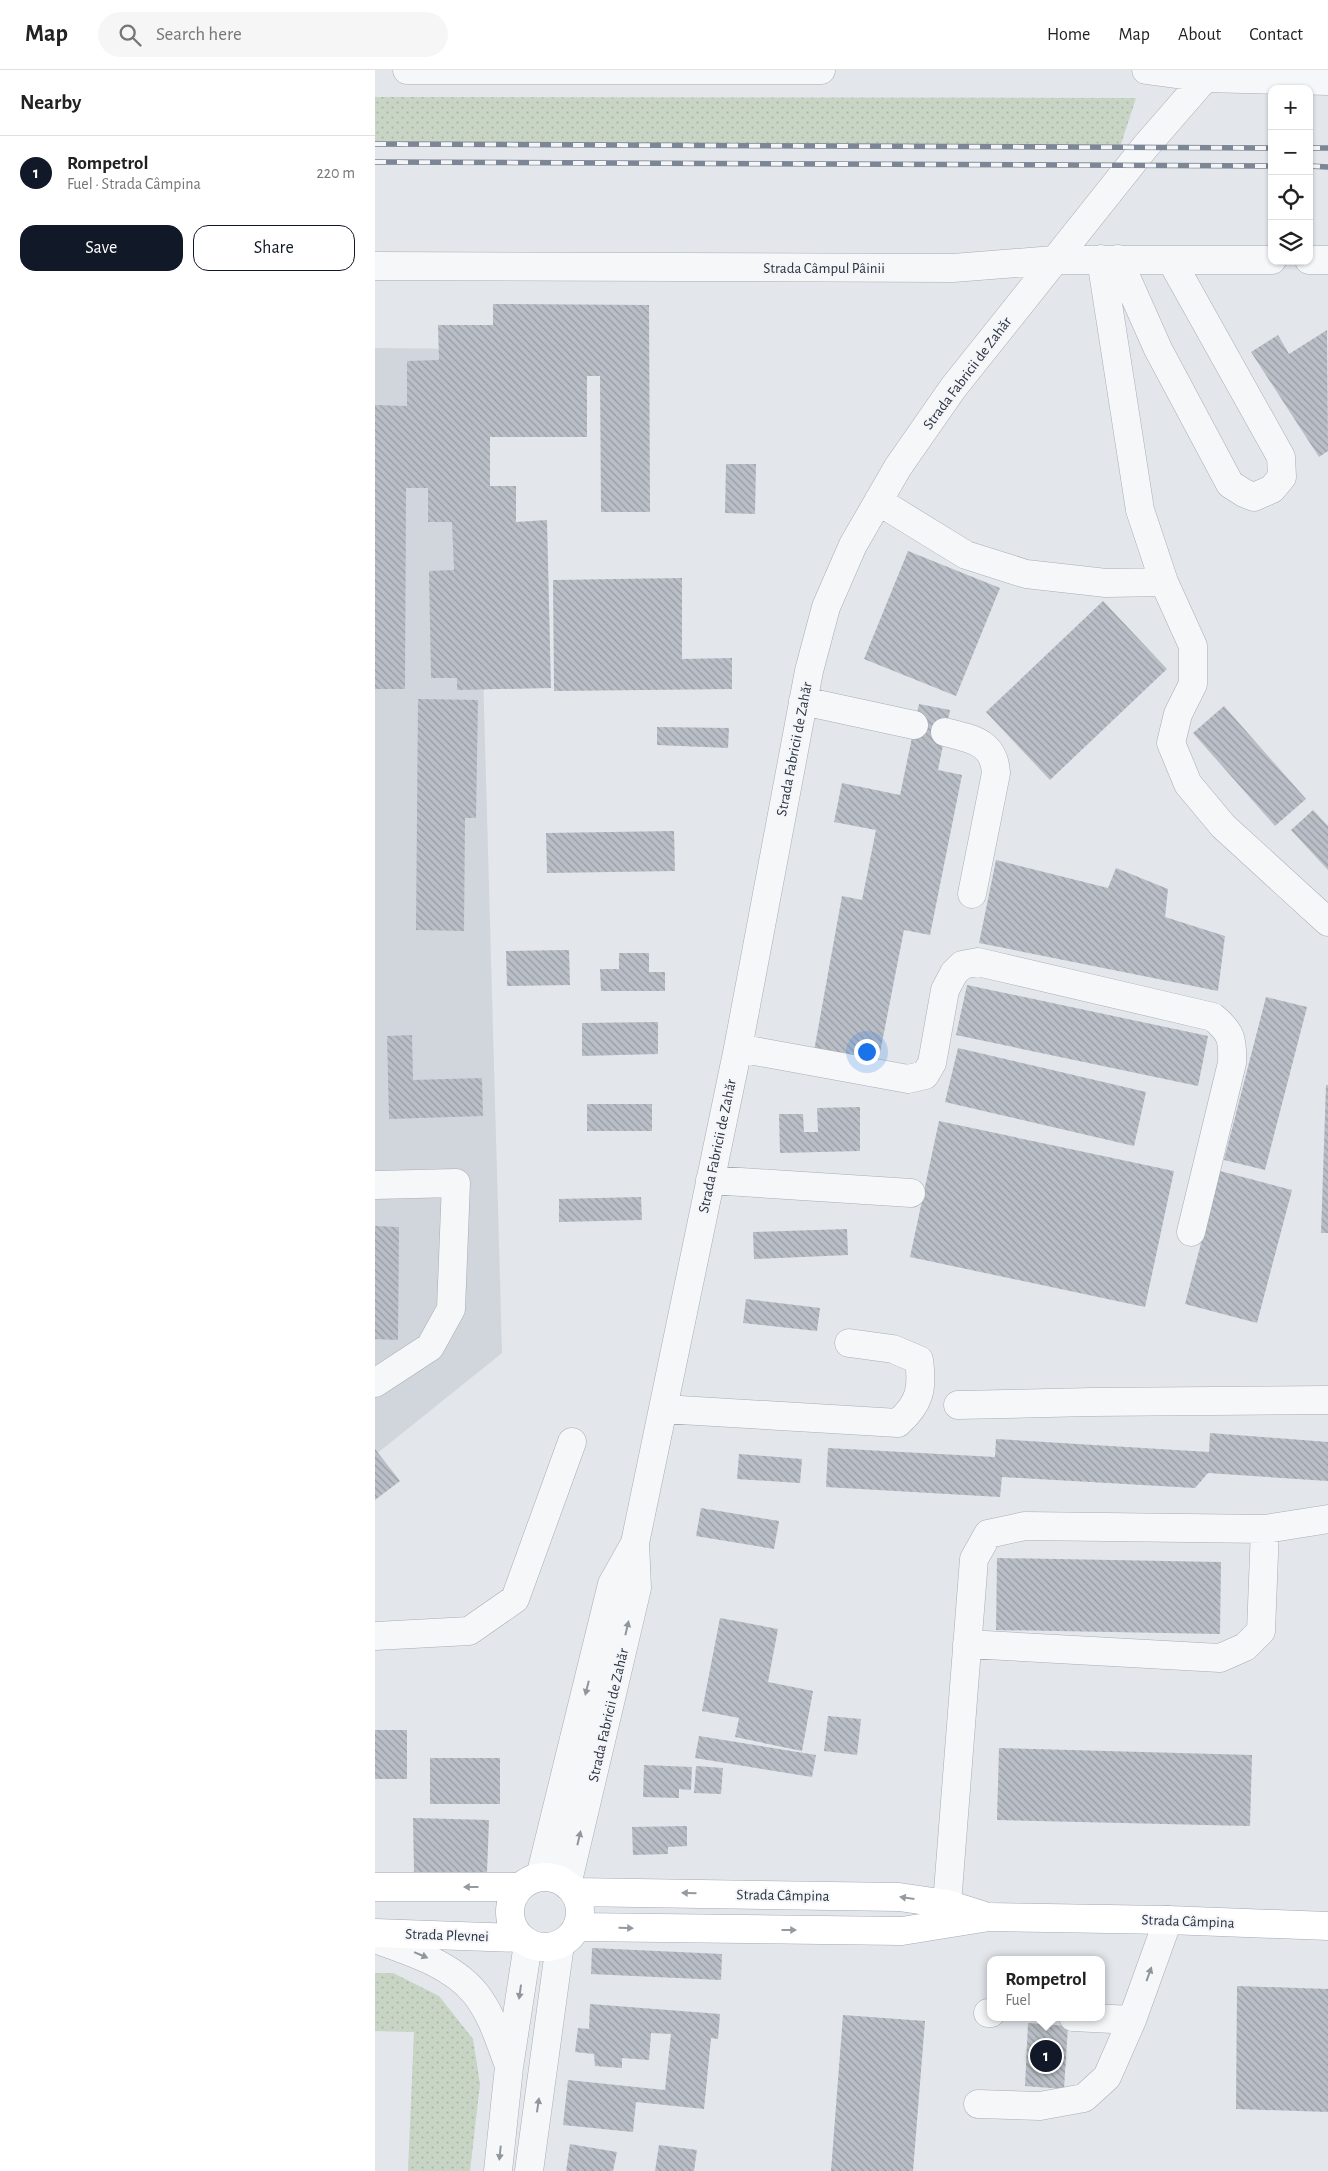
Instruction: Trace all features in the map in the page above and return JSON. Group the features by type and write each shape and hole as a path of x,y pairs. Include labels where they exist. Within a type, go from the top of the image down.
{"main road":[{"path":"375,1887 559,1880 571,1889 580,1909 569,1936 544,1948 524,1941 511,1923 509,1906 513,1896 530,1882"},
{"name":"Strada Câmpina","path":"571,1889 899,1897 947,1904 989,1917"},
{"name":"Strada Câmpina","path":"569,1936 902,1931 989,1917 1168,1920 1328,1926"},
{"name":"Strada Plevnei","path":"375,1933 524,1941"}],"street":[{"path":"407,70 821,70"},
{"path":"1146,70 1328,81"},
{"name":"Strada Fabricii de Zahăr","path":"571,1889 637,1588 635,1543 738,1048 809,671 826,607 853,545 898,467 953,388 1145,147 1197,73"},
{"path":"1109,259 1230,484 1244,494 1254,497 1272,489 1282,477 1281,457 1171,260"},
{"path":"1109,259 1140,510 1164,582 1193,646 1193,684 1178,714 1171,743 1188,784 1223,826 1328,922"},
{"name":"Strada Câmpul Pâinii","path":"375,266 953,268 1054,260 1268,260"},
{"path":"1313,260 1328,260"},
{"path":"879,501 966,555 1026,574 1106,583 1164,582"},
{"path":"803,701 914,725"},
{"path":"945,732 979,741 987,748 995,760 996,773 972,894"},
{"path":"738,1048 908,1079 925,1075 932,1062 945,990 954,973 962,965 978,962 1213,1017 1227,1029 1233,1044 1232,1062 1191,1232"},
{"path":"710,1180 911,1193"},
{"path":"375,1185 456,1183 451,1309 430,1347 375,1383"},
{"path":"663,1409 898,1423 912,1410 922,1383 919,1360 893,1348 849,1343"},
{"path":"958,1405 1328,1400"},
{"path":"375,1636 469,1631 515,1598 572,1442"},
{"path":"947,1904 974,1558 988,1534 1025,1526 1265,1529 1328,1518"},
{"path":"967,1644 1220,1658 1245,1647 1261,1631 1265,1529"},
{"name":"Strada Fabricii de Zahăr","path":"530,1882 612,1584 635,1543"},
{"path":"978,2104 1040,2106 1084,2098 1107,2076 1132,2020 1168,1920"},
{"path":"529,2171 569,1936"},
{"path":"375,1939 424,1956 449,1971 475,1992 490,2019 509,2067"},
{"path":"498,2171 524,1941"},
{"path":"1105,2019 1132,2020"}],"shaded area":[{"path":"375,348 474,349 502,1353 375,1455"}],"green space":[{"path":"375,97 1136,98 1120,147 375,144"},
{"path":"375,1973 393,1973 439,1996 473,2039 480,2084 470,2171 408,2171 414,2032 375,2031"}],"building":[{"path":"493,304 649,305 650,512 601,512 600,376 587,376 587,437 490,437 490,486 516,486 516,522 547,520 551,688 457,690 457,678 431,678 429,571 454,570 452,522 428,522 428,488 406,488 405,689 375,689 375,405 407,406 407,361 439,360 438,325 493,325"},
{"path":"1327,330 1328,451 1319,457 1251,352 1278,335 1289,354"},
{"path":"726,464 756,464 755,514 725,513"},
{"path":"908,551 1000,588 956,696 864,659"},
{"path":"682,578 682,659 732,658 732,689 554,691 553,580"},
{"path":"1103,601 1167,669 1050,780 986,712"},
{"path":"418,699 478,700 476,818 465,818 464,931 416,930"},
{"path":"919,704 950,710 938,770 962,775 930,935 904,930 878,1063 814,1051 842,896 862,900 876,830 834,822 842,783 900,795"},
{"path":"1224,706 1306,799 1275,826 1193,733"},
{"path":"657,727 729,728 728,748 657,745"},
{"path":"1313,810 1328,826 1328,870 1291,830"},
{"path":"674,831 675,871 547,873 546,833"},
{"path":"996,860 1108,888 1116,868 1168,889 1165,917 1225,936 1218,991 979,943"},
{"path":"569,950 570,985 507,986 506,951"},
{"path":"619,953 649,953 649,972 665,972 665,991 601,991 600,969 619,969"},
{"path":"967,985 1208,1036 1198,1086 956,1035"},
{"path":"1266,997 1307,1007 1265,1170 1224,1160"},
{"path":"658,1022 658,1054 582,1056 582,1023"},
{"path":"412,1035 413,1080 482,1078 483,1116 389,1119 387,1036"},
{"path":"958,1048 1146,1092 1134,1146 945,1102"},
{"path":"1326,1085 1328,1085 1328,1233 1321,1233"},
{"path":"587,1104 652,1104 652,1131 587,1131"},
{"path":"860,1107 860,1151 780,1153 779,1114 803,1114 804,1132 818,1132 817,1108"},
{"path":"939,1121 1174,1171 1145,1307 910,1257"},
{"path":"1220,1171 1292,1190 1257,1323 1185,1304"},
{"path":"641,1197 642,1220 559,1222 559,1199"},
{"path":"375,1226 399,1227 398,1340 375,1339"},
{"path":"847,1229 848,1255 754,1259 753,1232"},
{"path":"746,1299 820,1308 817,1331 743,1323"},
{"path":"1210,1433 1328,1442 1328,1481 1208,1473 1195,1488 1002,1477 1000,1497 826,1487 828,1448 995,1457 996,1439 1209,1452"},
{"path":"375,1449 400,1481 375,1500"},
{"path":"739,1454 802,1459 800,1483 737,1479"},
{"path":"701,1508 779,1521 774,1549 696,1536"},
{"path":"997,1558 1221,1562 1220,1634 996,1630"},
{"path":"720,1618 778,1629 768,1682 813,1691 802,1751 735,1737 739,1718 702,1711"},
{"path":"828,1716 861,1719 857,1755 824,1751"},
{"path":"375,1730 407,1730 407,1779 375,1779"},
{"path":"699,1736 816,1755 812,1777 695,1758"},
{"path":"999,1748 1252,1755 1250,1826 997,1820"},
{"path":"430,1758 500,1758 500,1804 430,1804"},
{"path":"644,1765 692,1767 691,1790 679,1789 679,1798 643,1797"},
{"path":"696,1766 723,1768 721,1794 694,1793"},
{"path":"413,1818 489,1820 487,1872 414,1872"},
{"path":"687,1826 687,1846 668,1847 668,1854 633,1855 632,1827"},
{"path":"592,1948 722,1954 721,1980 591,1974"},
{"path":"1237,1986 1328,1989 1328,2112 1236,2109"},
{"path":"590,2004 720,2014 718,2039 711,2038 704,2109 636,2102 633,2132 563,2125 568,2080 665,2090 671,2034 651,2033 649,2060 622,2058 622,2068 595,2066 594,2054 575,2052 578,2028 589,2029"},
{"path":"843,2015 925,2021 913,2171 831,2171"},
{"path":"1028,2023 1068,2026 1064,2089 1025,2086"},
{"path":"570,2144 617,2152 613,2171 566,2171"},
{"path":"659,2145 697,2150 694,2171 655,2171"}],"railway":[{"path":"375,144 1268,148"},
{"path":"1313,148 1328,148"},
{"path":"375,162 1268,166"},
{"path":"1313,166 1328,167"}],"place":[{"name":"Rompetrol","path":"1046,2056"}]}
